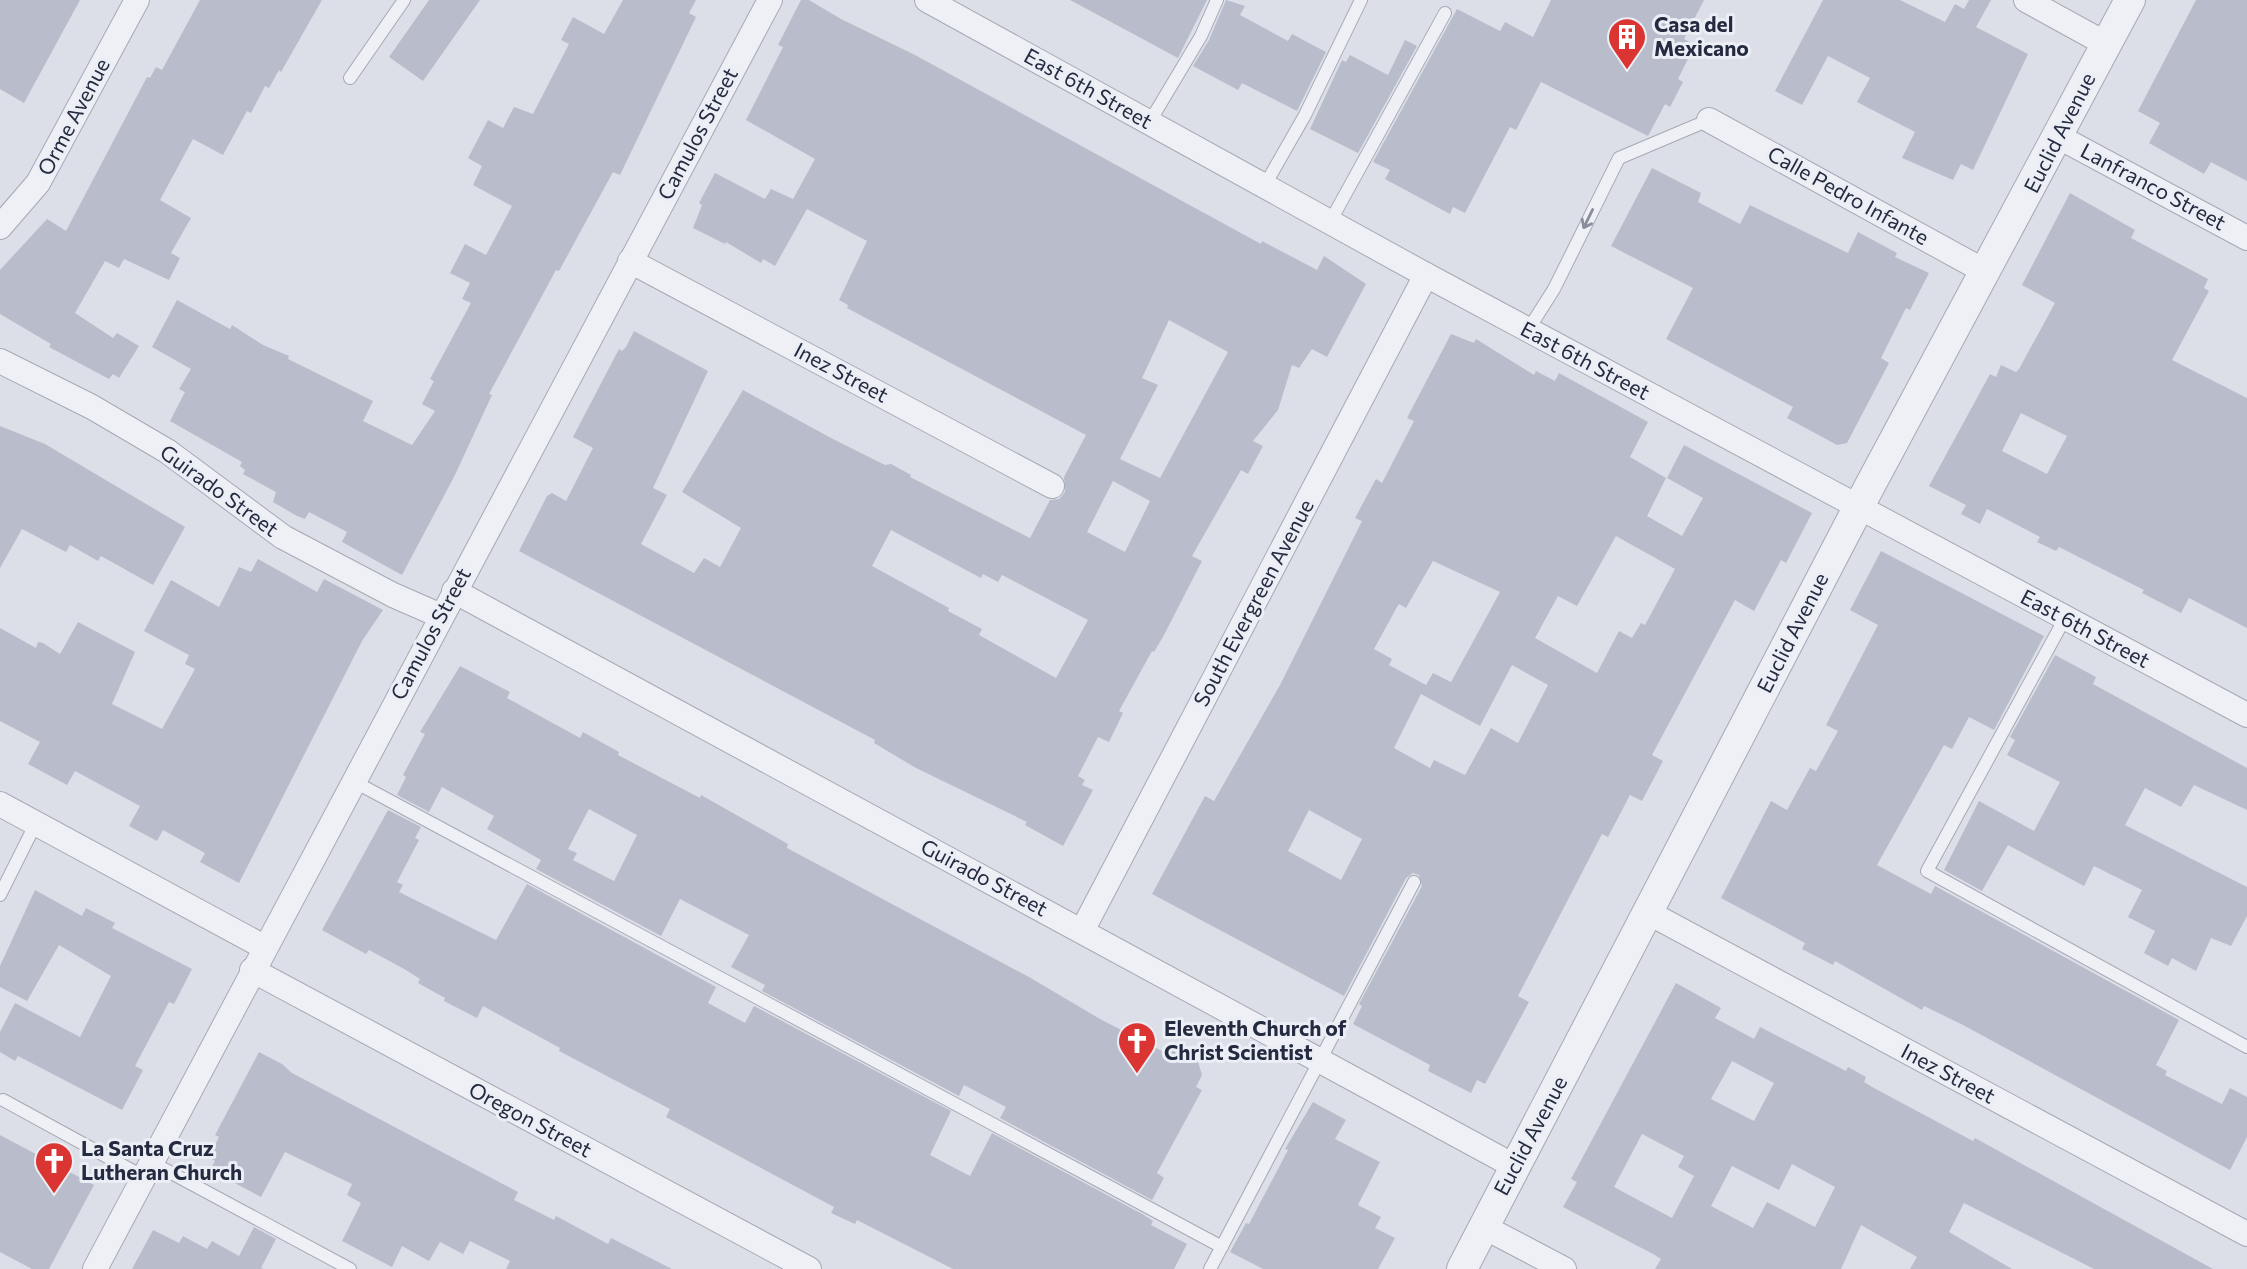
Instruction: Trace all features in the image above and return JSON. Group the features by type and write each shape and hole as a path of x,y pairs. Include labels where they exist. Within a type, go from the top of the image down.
{"street":[{"name":"Orme Avenue","path":"0,227 38,183 137,0"},
{"name":"Camulos Street","path":"95,1269 251,970 770,0"},
{"name":"East 6th Street","path":"927,0 1426,275 2247,715"},
{"path":"2026,0 2106,44"},
{"name":"Euclid Avenue","path":"1462,1269 1858,508 2130,0"},
{"name":"Calle Pedro Infante","path":"1709,120 1986,272"},
{"name":"Lanfranco Street","path":"2059,136 2247,238"},
{"name":"Inez Street","path":"630,261 1052,486"},
{"name":"South Evergreen Avenue","path":"1082,931 1426,275"},
{"name":"Guirado Street","path":"0,361 93,407 167,451 283,537 393,595 441,616"},
{"name":"Guirado Street","path":"454,591 1514,1166"},
{"path":"0,804 264,947"},
{"name":"Inez Street","path":"1649,913 2247,1234"},
{"name":"Oregon Street","path":"251,970 809,1269"},
{"path":"1484,1227 1562,1269"}],"lane":[{"path":"350,78 404,0"},
{"path":"1149,123 1201,36 1217,0"},
{"path":"1265,185 1306,115 1361,0"},
{"path":"1330,222 1445,13"},
{"path":"1528,330 1553,289 1619,158 1709,120"},
{"path":"2065,618 1927,871 2247,1046"},
{"path":"353,781 1222,1247"},
{"path":"0,895 36,823"},
{"path":"1210,1269 1414,882"},
{"path":"3,1100 350,1269"}],"building":[{"path":"0,0 80,0 24,103 0,89"},
{"path":"200,0 322,0 281,72 279,70 269,88 265,86 251,113 247,111 223,155 193,139 160,200 191,218 171,253 180,258 169,280 124,259 119,268 105,261 75,313 113,338 117,333 139,346 119,378 113,374 109,379 49,347 51,344 0,314 0,270 47,219 66,231 147,77 150,78 156,67 162,70"},
{"path":"429,0 480,0 423,81 389,57"},
{"path":"623,0 696,0 689,13 696,17 620,175 613,172 489,394 492,395 454,477 402,575 342,542 347,532 309,512 305,519 273,502 276,492 243,474 245,470 240,466 242,462 170,421 185,392 179,389 191,369 152,347 177,300 230,329 232,325 263,345 289,356 288,359 373,401 363,421 412,445 435,411 422,404 434,381 430,379 471,303 462,299 470,283 450,273 465,244 486,255 512,206 473,185 482,166 468,158 488,120 503,128 514,107 533,114 569,44 561,40 573,17 604,34"},
{"path":"801,0 809,0 1261,244 1262,241 1317,270 1324,256 1366,284 1327,357 1312,349 1299,368 1292,365 1278,410 1253,441 1263,446 1248,474 1241,470 1192,556 1202,561 1164,635 1154,652 1152,651 1119,711 1123,713 1109,742 1098,737 1078,776 1085,780 1082,785 1093,790 1063,846 1025,825 1027,822 916,768 874,743 875,740 519,551 547,496 552,493 566,501 593,448 573,437 619,349 622,351 626,347 634,331 708,371 653,488 667,495 641,544 694,573 704,558 720,567 741,528 682,492 743,390 831,438 885,465 891,464 911,475 910,477 1030,538 1050,500 1059,499 1065,492 1064,477 1086,435 847,308 848,305 839,300 867,241 807,209 775,266 763,259 761,263 726,242 725,244 693,228 702,205 699,203 715,173 765,199 771,189 793,199 815,159 746,120 783,47 778,45","holes":["1169,320 1228,352 1160,478 1120,459 1158,385 1142,378","1113,481 1150,501 1125,552 1087,532","891,530 981,578 983,574 998,582 1002,575 1088,620 1056,678 979,635 982,629 948,611 949,608 872,566"]},
{"path":"1070,0 1207,0 1178,58"},
{"path":"1226,0 1245,6 1240,15 1288,41 1292,34 1326,52 1297,111 1242,83 1238,90 1193,66 1209,40"},
{"path":"1551,0 1704,0 1684,39 1695,45 1678,79 1683,82 1670,107 1665,104 1648,136 1541,82 1516,130 1510,127 1465,213 1453,207 1450,214 1385,179 1390,170 1373,162 1457,9 1500,31 1505,22 1533,37"},
{"path":"1823,0 1900,0 1945,22 1955,4 1964,9 1969,0 1991,0 1976,27 2028,54 1973,170 1961,164 1953,180 1902,158 1915,132 1857,102 1870,78 1828,56 1802,105 1775,91"},
{"path":"2196,0 2247,0 2247,181 2211,162 2204,174 2149,143 2160,123 2138,111"},
{"path":"1405,40 1417,46 1358,153 1310,129 1342,60 1346,62 1350,55 1388,75"},
{"path":"1652,168 1701,193 1698,202 1740,224 1750,205 1848,253 1858,232 1897,253 1895,257 1929,273 1910,310 1906,308 1881,358 1889,363 1847,443 1837,445 1787,418 1793,407 1666,339 1693,288 1611,246"},
{"path":"2070,193 2135,230 2131,238 2208,279 2204,288 2209,291 2172,360 2247,398 2247,628 2189,598 2181,613 2142,593 2144,590 2059,547 2056,551 2037,542 2040,537 1987,509 1980,524 1961,514 1966,505 1929,486 1990,374 1996,377 2001,365 2016,372 2019,369 2055,303 2022,285","holes":["2021,413 2067,436 2047,474 2002,451"]},
{"path":"1451,334 1474,343 1476,339 1534,375 1536,371 1555,381 1559,373 1648,422 1630,457 1666,478 1647,516 1682,536 1703,498 1667,478 1684,445 1812,513 1786,563 1781,560 1754,611 1735,600 1652,755 1663,761 1642,801 1630,795 1608,837 1602,834 1518,996 1529,1002 1485,1084 1477,1080 1471,1093 1428,1071 1430,1065 1353,1024 1362,1006 1359,1004 1422,886 1419,875 1413,873 1406,878 1344,996 1152,894 1205,796 1214,801 1280,685 1362,521 1355,518 1376,479 1382,483 1414,421 1407,418","holes":["1616,536 1675,569 1645,625 1641,623 1632,638 1619,631 1597,673 1535,638 1558,596 1577,606","1433,561 1500,592 1451,682 1433,673 1426,685 1389,665 1392,659 1374,649 1399,604 1406,608","1512,665 1548,685 1518,743 1491,728 1465,775 1434,760 1430,768 1394,748 1421,694 1480,726","1309,810 1362,839 1341,880 1288,851"]},
{"path":"0,426 45,444 185,527 153,585 101,556 98,561 70,545 66,552 22,529 0,568"},
{"path":"1881,551 2044,636 1994,730 1969,717 1952,749 1944,745 1877,865 1931,894 1935,886 2179,1020 2156,1065 2167,1071 2165,1075 2222,1104 2230,1088 2247,1097 2247,1137 2230,1170 1963,1025 1924,1006 1922,1010 1835,961 1833,965 1802,949 1805,943 1721,898 1771,801 1787,810 1810,768 1816,771 1838,731 1826,725 1878,625 1850,610"},
{"path":"258,559 317,592 324,579 383,610 362,641 239,883 200,862 205,853 163,830 157,841 129,826 140,806 75,771 67,785 28,764 40,742 0,721 0,628 36,648 38,642 43,643 60,654 78,622 135,652 112,704 162,729 195,669 185,664 189,655 144,631 171,580 219,607 239,567 251,572"},
{"path":"2055,655 2096,677 2093,684 2247,768 2247,810 2194,785 2181,807 2145,788 2125,825 2247,887 2247,916 2231,946 2211,938 2196,971 2172,958 2168,966 2144,953 2155,931 2128,917 2142,890 2094,866 2084,886 2008,845 1982,891 1944,870 1979,801 2034,831 2060,782 2007,755 2015,740 2010,737"},
{"path":"460,666 510,692 507,698 580,738 583,732 619,752 618,755 700,798 701,795 788,844 787,848 1029,977 1100,1019 1164,1052 1166,1047 1198,1062 1202,1075 1196,1087 1202,1090 1157,1173 1164,1178 1152,1200 1000,1118 1006,1107 964,1085 959,1096 762,991 765,985 731,967 749,935 680,899 661,936 536,869 541,860 487,829 494,816 442,787 429,812 397,795 406,777 403,775 425,734 420,732","holes":["589,809 637,835 614,881 573,860 577,853 568,849"]},
{"path":"388,810 421,827 415,838 419,840 397,882 403,885 399,892 496,940 527,884 716,987 708,1003 745,1023 754,1006 951,1111 930,1155 970,1176 992,1133 1144,1215 1153,1221 1151,1225 1187,1244 1174,1269 953,1269 857,1220 855,1224 831,1213 834,1207 666,1117 670,1109 559,1051 560,1048 483,1006 477,1018 444,1001 445,998 418,983 420,979 406,970 369,950 366,954 322,930"},
{"path":"35,890 82,916 86,908 115,923 112,928 192,969 174,1004 169,1002 135,1066 143,1070 122,1110 18,1056 15,1061 0,1052 0,1032 15,1003 80,1037 111,976 59,945 27,1001 0,987 0,966"},
{"path":"1676,983 1721,1008 1715,1018 1754,1039 1760,1027 1846,1071 1848,1067 1866,1077 1864,1082 1874,1088 1973,1141 1975,1138 2213,1269 2094,1269 1964,1203 1949,1232 2012,1269 1910,1269 1917,1257 1861,1225 1841,1269 1655,1269 1661,1259 1563,1207 1577,1182 1571,1179","holes":["1732,1061 1774,1083 1754,1121 1711,1099","1642,1134 1684,1156 1678,1167 1694,1176 1672,1218 1614,1187","1792,1164 1835,1187 1815,1227 1767,1202 1753,1228 1711,1206 1732,1166 1779,1190"]},
{"path":"259,1052 282,1064 292,1073 518,1192 514,1200 554,1220 556,1216 608,1244 611,1238 672,1269 506,1269 510,1261 470,1241 463,1254 440,1242 429,1261 402,1246 392,1267 342,1241 361,1203 347,1195 352,1184 285,1152 261,1197 210,1170 215,1161 209,1157 219,1137 215,1135"},
{"path":"1313,1102 1346,1120 1335,1139 1380,1162 1358,1205 1381,1217 1375,1228 1395,1238 1378,1269 1263,1269 1230,1252 1246,1223 1249,1224 1288,1150 1285,1149"},
{"name":"La Santa Cruz Lutheran Church","path":"0,1135 94,1185 49,1269 32,1269 0,1252"},
{"path":"254,1227 276,1239 261,1268 264,1269 132,1269 153,1230 179,1243 183,1236 207,1249 212,1241 239,1256"}],"place":[{"name":"Casa del Mexicano","path":"1627,71"},
{"name":"Eleventh Church of Christ Scientist","path":"1137,1075"},
{"name":"La Santa Cruz Lutheran Church","path":"54,1195"}]}
